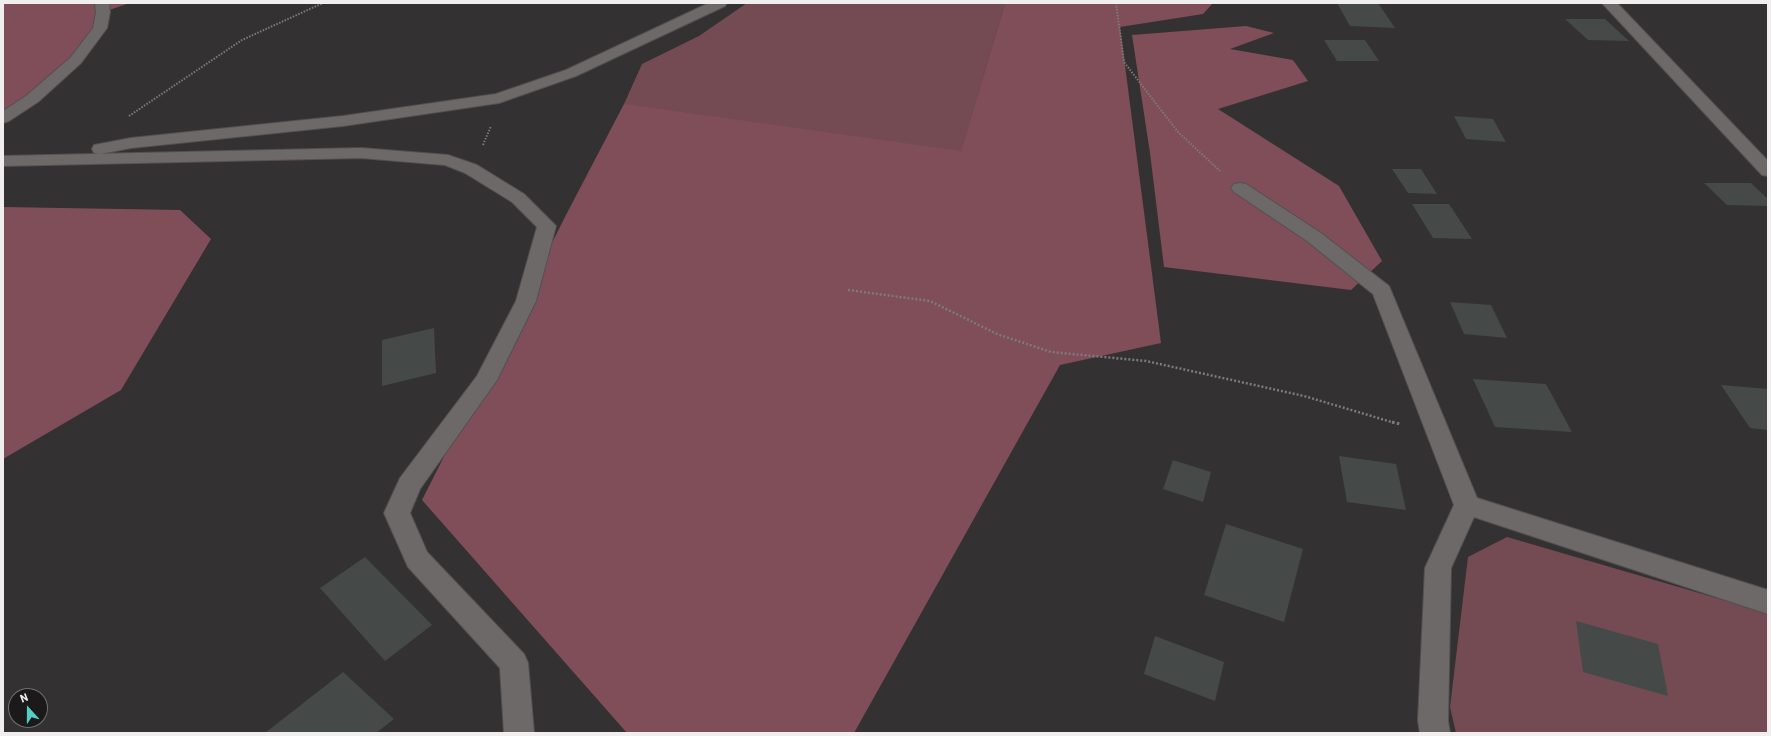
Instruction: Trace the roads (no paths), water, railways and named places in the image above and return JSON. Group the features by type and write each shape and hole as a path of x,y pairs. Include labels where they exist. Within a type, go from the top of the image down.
{"street":[{"path":"3,118 32,98 76,60 100,28 103,12 102,3"},
{"path":"31,161 131,143 344,121 499,98 571,73 720,3"},
{"path":"1610,3 1768,171"},
{"path":"3,161 361,153 448,160 471,169 518,198 547,226 526,301 486,380 409,484 397,513 417,559 514,663 519,733"},
{"path":"1240,188 1314,237 1382,291 1467,505 1438,568 1432,721 1435,733"},
{"path":"1467,505 1768,602"}]}
